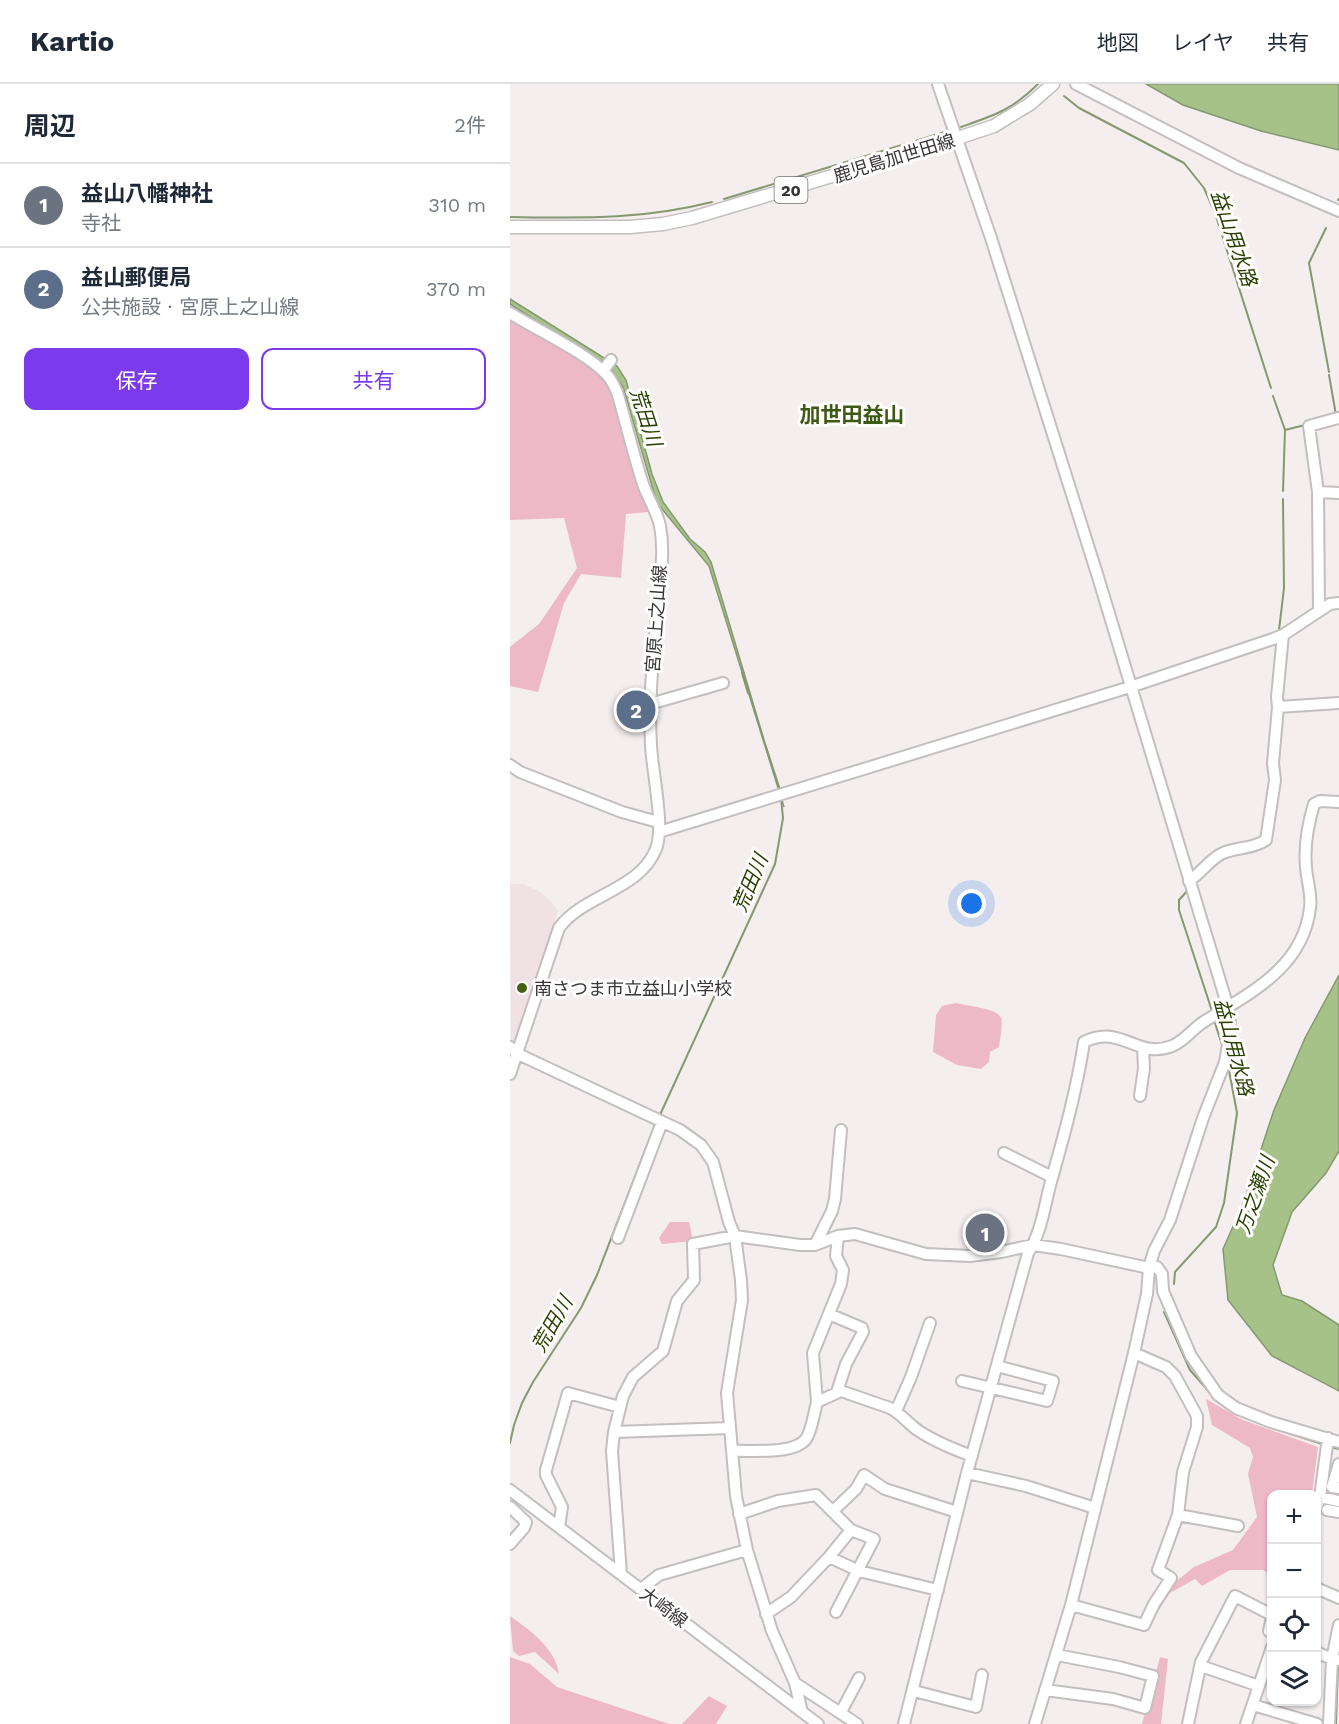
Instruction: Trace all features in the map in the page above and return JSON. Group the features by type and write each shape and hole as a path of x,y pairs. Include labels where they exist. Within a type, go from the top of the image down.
{"main road":[{"name":"鹿児島加世田線","path":"510,227 630,227 692,218 994,126 1035,100 1053,84"}],"street":[{"path":"938,84 955,139 991,238 1098,577 1228,1008 1230,1027 1225,1062 1203,1118 1170,1220 1154,1251 1149,1268 1147,1294 1134,1353 1071,1605 1035,1724"},
{"path":"1076,84 1239,168 1339,211"},
{"path":"510,314 587,359 603,371 611,360"},
{"name":"宮原上之山線","path":"510,1074 514,1051 559,928 576,909 615,891 641,870 656,849 659,827 651,751 650,704 661,574 660,528 644,487 617,392 603,371"},
{"path":"1319,610 1318,492 1309,426 1338,418"},
{"path":"1318,492 1339,493"},
{"path":"510,765 520,772 578,793 659,827 895,761 1130,687 1283,635 1319,610 1330,604 1339,603"},
{"path":"1191,885 1220,854 1257,845 1266,840 1275,780 1273,763 1283,635"},
{"path":"650,704 723,682"},
{"path":"1278,707 1339,703"},
{"path":"904,1724 967,1473 1076,1090 1084,1042 1101,1035 1111,1035 1143,1048 1172,1046 1204,1022 1274,977 1302,938 1310,914 1311,896 1306,866 1307,828 1314,804 1320,801 1339,802"},
{"path":"1140,1096 1144,1068 1143,1048"},
{"path":"514,1051 680,1130 701,1145 713,1162 735,1236 741,1280 742,1300 728,1382 738,1514 766,1614 795,1683 802,1712"},
{"path":"618,1238 657,1120"},
{"path":"815,1245 832,1211 835,1199 841,1131"},
{"path":"1004,1153 1052,1176"},
{"path":"621,1574 612,1451 620,1407 633,1377 663,1351 677,1300 694,1280 693,1244 735,1236 815,1245 838,1236 855,1234 926,1254 947,1256 970,1256 1033,1245 1149,1268 1157,1267 1162,1274 1163,1291 1191,1356 1218,1395 1236,1408 1331,1443 1321,1492"},
{"path":"732,1451 787,1449 807,1438 817,1402 813,1353 838,1294 843,1270 836,1256 838,1236"},
{"path":"829,1314 862,1328 863,1332 846,1364 837,1392"},
{"path":"896,1411 930,1323"},
{"path":"1071,1605 1144,1625 1171,1578 1158,1570 1178,1515 1183,1472 1197,1427 1197,1416 1175,1376 1166,1367 1134,1353"},
{"path":"962,1381 1047,1401 1053,1381 997,1366"},
{"path":"817,1402 843,1391 896,1411 914,1428 937,1442 972,1456"},
{"path":"559,1527 562,1507 546,1475 546,1470 568,1393 620,1407"},
{"path":"614,1432 730,1428"},
{"path":"1339,1464 1332,1487 1339,1488"},
{"path":"967,1473 1026,1486 1095,1508"},
{"path":"833,1511 856,1489 864,1475 885,1489 957,1512"},
{"name":"大崎線","path":"510,1490 818,1724"},
{"path":"738,1514 778,1501 816,1495 851,1530 874,1539 836,1612"},
{"path":"1321,1497 1339,1501"},
{"path":"510,1507 526,1522 524,1528 510,1544"},
{"path":"1322,1510 1339,1512"},
{"path":"1178,1515 1238,1526"},
{"path":"766,1614 791,1597 830,1557 851,1530"},
{"path":"641,1589 659,1575 747,1550"},
{"path":"830,1557 859,1571 939,1590"},
{"path":"1321,1590 1339,1598"},
{"path":"1188,1724 1207,1648 1235,1596 1267,1613"},
{"path":"1329,1724 1339,1625"},
{"path":"1246,1724 1270,1652"},
{"path":"1321,1654 1335,1660"},
{"path":"1045,1690 1113,1700 1145,1708 1153,1676 1057,1655"},
{"path":"1201,1666 1259,1686"},
{"path":"914,1691 976,1707 982,1675"},
{"path":"841,1712 859,1678"},
{"path":"795,1683 857,1724"},
{"path":"1252,1705 1317,1724"}],"shaded area":[{"path":"510,319 601,372 606,379 649,512 626,514 621,578 581,574 564,603 538,692 510,686 510,647 539,624 577,568 564,518 510,520"},
{"name":"南さつま市立益山小学校","path":"510,884 523,884 542,893 558,911 518,1038 511,1043"},
{"path":"956,1003 994,1012 1001,1018 999,1047 990,1052 989,1062 981,1069 957,1065 933,1052 936,1015 942,1006"},
{"path":"670,1222 689,1222 693,1241 662,1244 659,1238"},
{"path":"1206,1399 1243,1420 1318,1447 1313,1490 1267,1490 1267,1572 1263,1570 1230,1570 1202,1586 1195,1579 1170,1593 1155,1616 1151,1615 1164,1591 1194,1567 1233,1550 1257,1517 1248,1474 1253,1457 1250,1448 1212,1425"},
{"path":"510,1616 534,1634 547,1648 553,1656 559,1674 535,1652 519,1656 513,1651"},
{"path":"510,1657 530,1664 557,1687 669,1724 510,1724"},
{"path":"1160,1657 1168,1659 1161,1724 1142,1724"},
{"path":"709,1696 727,1706 716,1724 682,1724"}],"water":[{"path":"1146,84 1339,84 1339,150 1261,131 1183,105"},
{"path":"510,299 617,366 626,380 652,474 663,502 690,539 705,552 711,562 784,807 709,566 657,503 623,387 611,369 510,304"},
{"name":"万之瀬川","path":"1339,975 1339,1151 1326,1173 1292,1212 1273,1265 1282,1295 1302,1301 1339,1325 1339,1391 1272,1356 1228,1300 1223,1249 1243,1204 1274,1110 1305,1038"}],"waterway":[{"path":"961,127 1003,111 1038,84"},
{"name":"益山用水路","path":"1064,96 1079,108 1184,163 1204,188 1215,213 1271,388"},
{"path":"724,199 948,131"},
{"path":"510,217 636,215 712,202"},
{"path":"1326,228 1309,263 1329,372"},
{"path":"1329,375 1336,415"},
{"name":"益山用水路","path":"1273,396 1285,430 1283,491"},
{"path":"1285,430 1305,425"},
{"name":"益山用水路","path":"1279,630 1284,588 1283,499"},
{"name":"荒田川","path":"742,673 748,693"},
{"name":"荒田川","path":"766,747 780,790"},
{"name":"荒田川","path":"659,1117 775,864 783,818 781,798"},
{"name":"益山用水路","path":"1205,874 1219,862"},
{"name":"益山用水路","path":"1188,890 1179,900 1179,910 1212,1011"},
{"name":"益山用水路","path":"1214,1020 1223,1048"},
{"name":"益山用水路","path":"1174,1284 1175,1272 1216,1227 1224,1203 1237,1113 1228,1065"},
{"name":"荒田川","path":"510,1443 522,1403 581,1308 597,1275 656,1122"},
{"name":"益山用水路","path":"1164,1312 1190,1370 1211,1394"},
{"name":"益山用水路","path":"1217,1400 1227,1408"},
{"name":"益山用水路","path":"1240,1415 1268,1426"},
{"name":"益山用水路","path":"1273,1428 1325,1445"},
{"name":"益山用水路","path":"1330,1447 1339,1449"},
{"name":"益山用水路","path":"1336,1724 1338,1664"}],"place":[{"name":"益山郵便局","path":"636,710"},
{"name":"南さつま市立益山小学校","path":"522,988"},
{"name":"益山八幡神社","path":"985,1233"}],"district":[{"name":"加世田益山","path":"852,414"}]}
